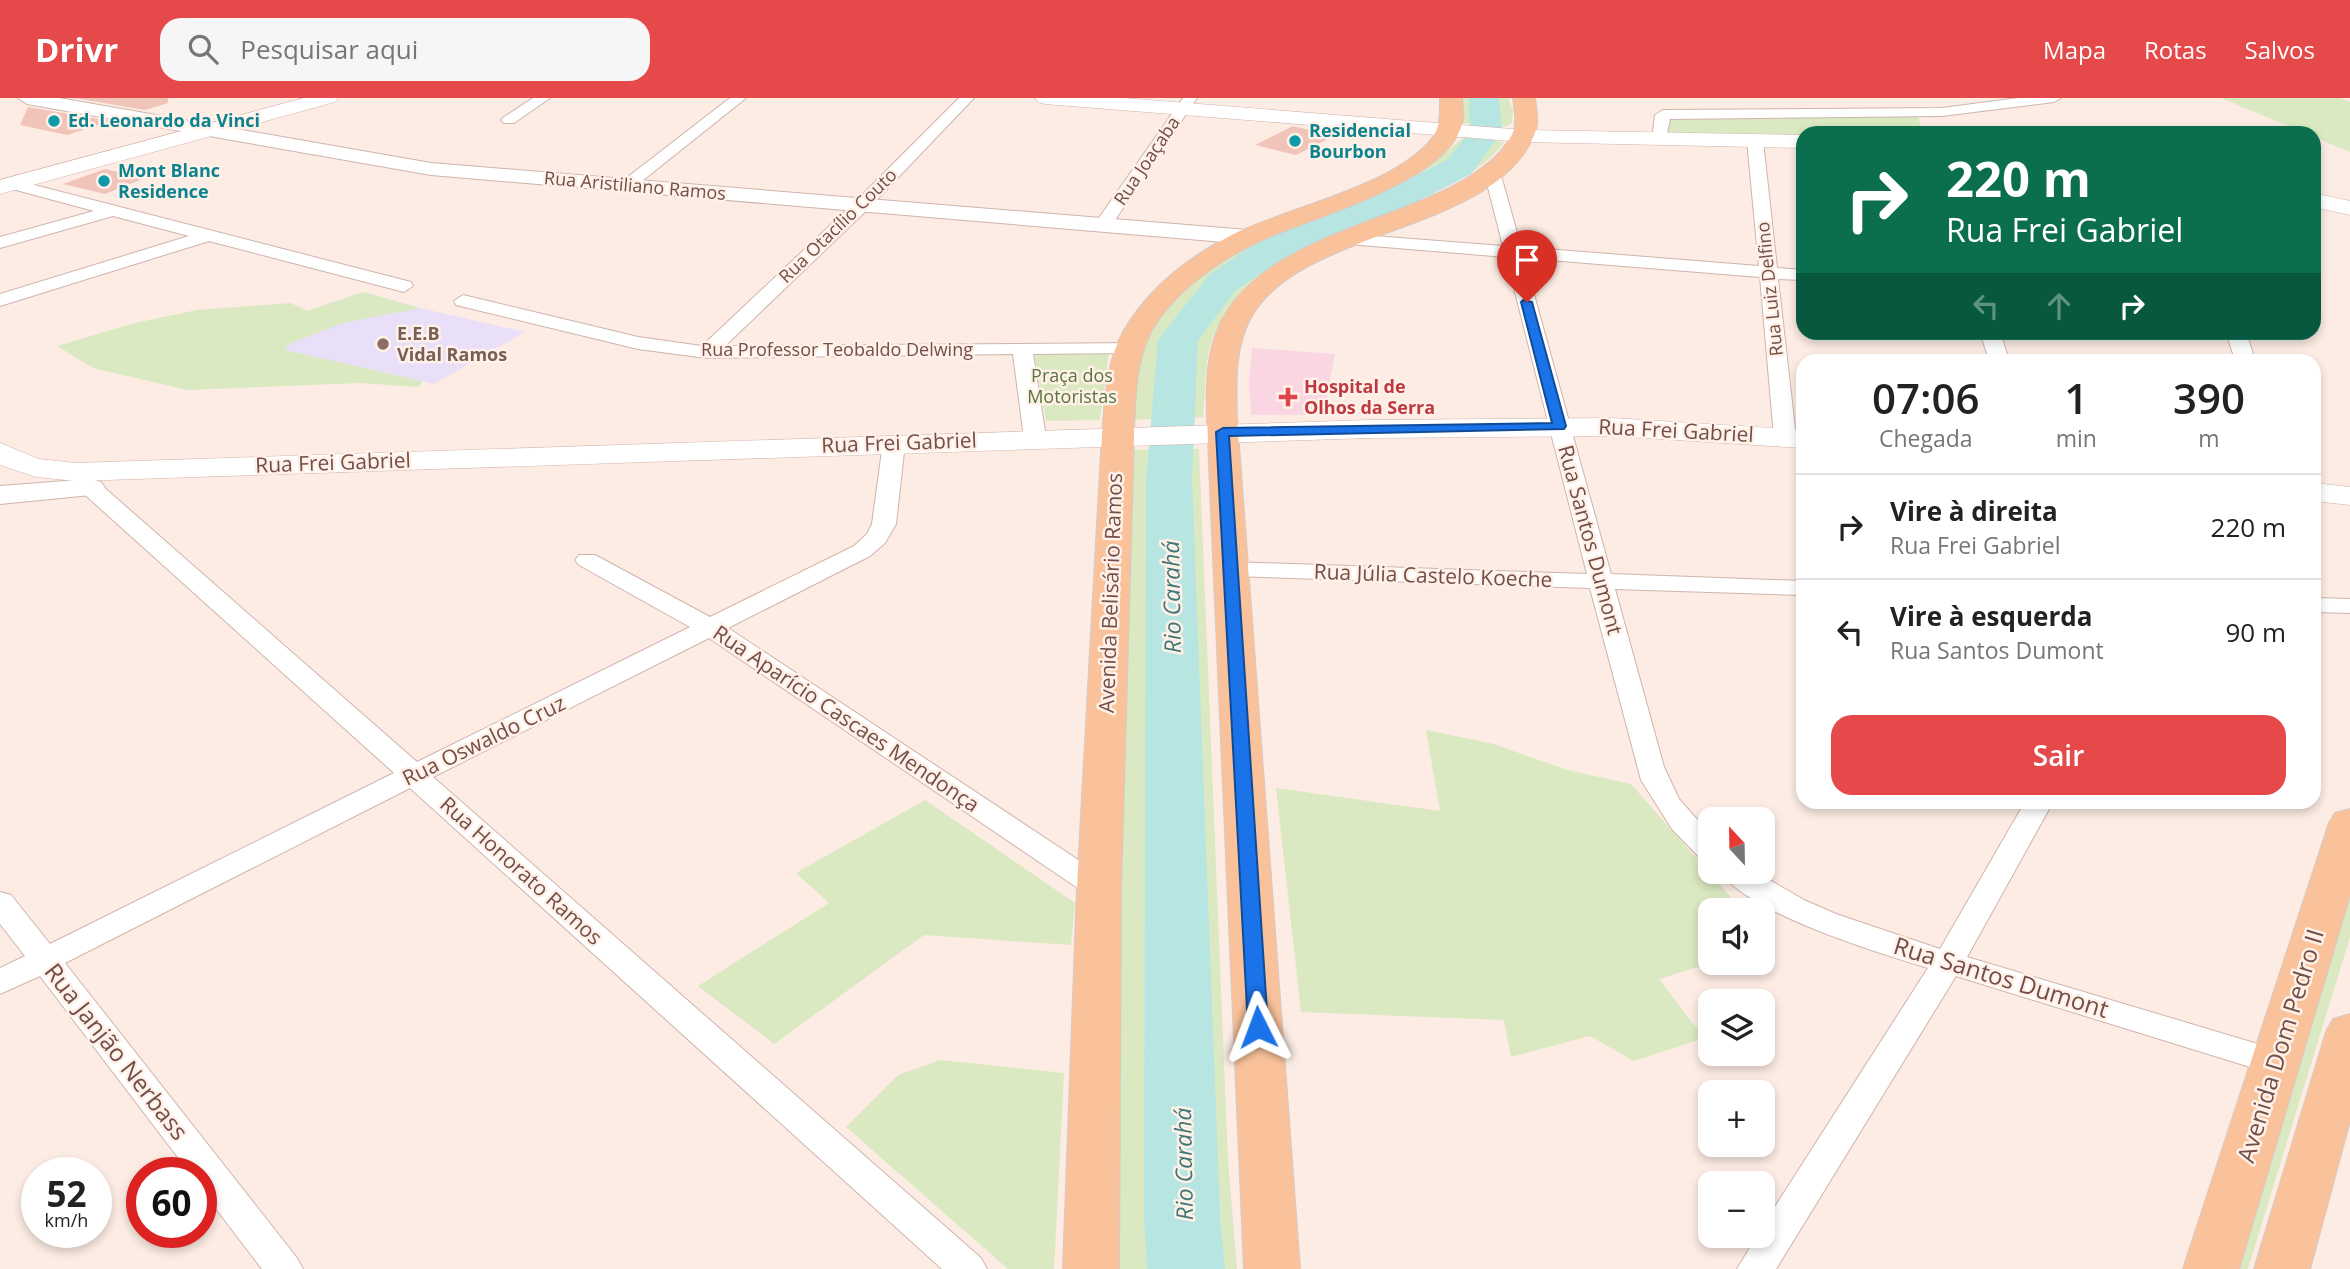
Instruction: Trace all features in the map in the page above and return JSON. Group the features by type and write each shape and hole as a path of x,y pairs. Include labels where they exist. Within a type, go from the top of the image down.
{"main road":[{"path":"6,185 328,98"},
{"path":"1045,98 1186,103 1516,135 1796,142"},
{"path":"1451,98 1453,116 1459,131"},
{"path":"1272,1269 1231,569 1212,432 1223,359 1230,333 1240,313 1257,292 1289,269 1348,239 1444,201 1492,172 1517,148 1516,135 1529,122 1524,98"},
{"name":"Avenida Belisário Ramos","path":"1091,1269 1099,888 1128,435 1121,389 1132,347 1144,323 1176,285 1215,256 1248,237 1395,177 1459,131"},
{"path":"2321,202 2350,208"},
{"name":"Rua Frei Gabriel","path":"5,464 83,480 894,443 1212,432 1559,426 1664,429 1794,438"},
{"path":"2321,493 2350,496"},
{"name":"Avenida Dom Pedro II","path":"2211,1269 2350,823"},
{"path":"2282,1269 2338,1118 2350,1032"}],"street":[{"name":"Rua Aristiliano Ramos","path":"27,98 413,167 1248,237"},
{"path":"509,120 543,98"},
{"path":"626,186 739,98"},
{"name":"Rua Otacílio Couto","path":"707,352 862,205 967,98"},
{"path":"1660,140 1664,115 1918,105 1954,111 2054,98"},
{"name":"Rua Joaçaba","path":"1103,225 1186,103"},
{"path":"1918,105 1925,126"},
{"name":"Rua Luiz Delfino","path":"1755,141 1769,272 1794,438"},
{"name":"Rua Santos Dumont","path":"1492,172 1659,793 1678,820 1698,839"},
{"path":"6,185 404,286"},
{"path":"0,243 113,210"},
{"path":"0,300 209,235"},
{"path":"1348,239 1796,274"},
{"name":"Rua Professor Teobaldo Delwing","path":"463,301 638,344 707,352 1132,347"},
{"path":"1022,349 1035,438"},
{"name":"Rua Oswaldo Cruz","path":"0,982 862,551 877,538 884,524 894,443"},
{"path":"0,495 83,480"},
{"name":"Rua Honorato Ramos","path":"83,480 968,1269"},
{"name":"Rua Aparício Cascaes Mendonça","path":"587,560 711,628 1099,888"},
{"name":"Rua Júlia Castelo Koeche","path":"1231,569 1796,588"},
{"path":"2321,605 2350,606"},
{"path":"1756,1269 1948,962 2035,809"},
{"name":"Rua Santos Dumont","path":"1756,884 1797,909 1948,962 2276,1062"},
{"name":"Rua Janjão Nerbass","path":"0,902 284,1269"}],"shaded area":[{"name":"E.E.B Vidal Ramos","path":"363,292 525,332 434,384 284,350 307,311"},
{"name":"Hospital de Olhos da Serra","path":"1252,348 1335,354 1323,415 1251,415 1249,380"}],"green space":[{"path":"1462,98 1508,98 1513,110 1512,123 1505,127 1461,123"},
{"path":"2221,98 2340,98 2350,102 2350,152 2321,140 2321,126 2288,126"},
{"path":"1917,114 1921,126 1796,126 1796,141 1666,139 1669,116"},
{"path":"1463,138 1504,142 1480,166 1451,185 1298,250 1252,283 1229,309 1213,337 1207,360 1203,417 1130,420 1138,355 1158,321 1181,291 1216,264 1272,233 1391,187 1428,166"},
{"path":"363,292 420,308 343,323 289,344 285,350 422,381 419,387 360,383 187,390 93,368 57,346 135,323 197,310 291,303 307,311"},
{"name":"Praça dos Motoristas","path":"1034,352 1109,352 1100,420 1046,421"},
{"path":"1199,449 1228,1161 1237,1269 1107,1269 1131,450"},
{"path":"1426,730 1494,744 1567,770 1631,784 1698,860 1698,884 1719,884 1731,898 1698,898 1698,967 1659,979 1698,1030 1698,1040 1634,1061 1590,1036 1511,1057 1504,1020 1301,1012 1276,788 1440,811"},
{"path":"925,800 1075,903 1071,945 924,935 774,1044 698,986 829,903 796,873"},
{"path":"2350,880 2350,937 2248,1269 2229,1269"},
{"path":"940,1060 1064,1073 1054,1269 1008,1269 846,1127 898,1075"}],"building":[{"path":"74,98 168,98 168,103 145,110"},
{"name":"Ed. Leonardo da Vinci","path":"28,107 111,121 67,135 20,125"},
{"name":"Residencial Bourbon","path":"1293,126 1334,136 1296,155 1255,145"},
{"name":"Mont Blanc Residence","path":"105,169 145,178 105,194 63,184"}],"waterway":[{"name":"Rio Carahá","path":"1186,1269 1182,1216 1169,479 1178,340 1222,283 1262,256 1296,239 1408,193 1459,167 1486,132 1484,98"}],"place":[{"name":"Ed. Leonardo da Vinci","path":"54,121"},
{"name":"Residencial Bourbon","path":"1295,141"},
{"name":"Mont Blanc Residence","path":"104,181"},
{"name":"E.E.B Vidal Ramos","path":"383,344"},
{"name":"Hospital de Olhos da Serra","path":"1288,397"}],"route":[{"path":"1258,1027 1223,432 1559,426 1527,302"}]}
